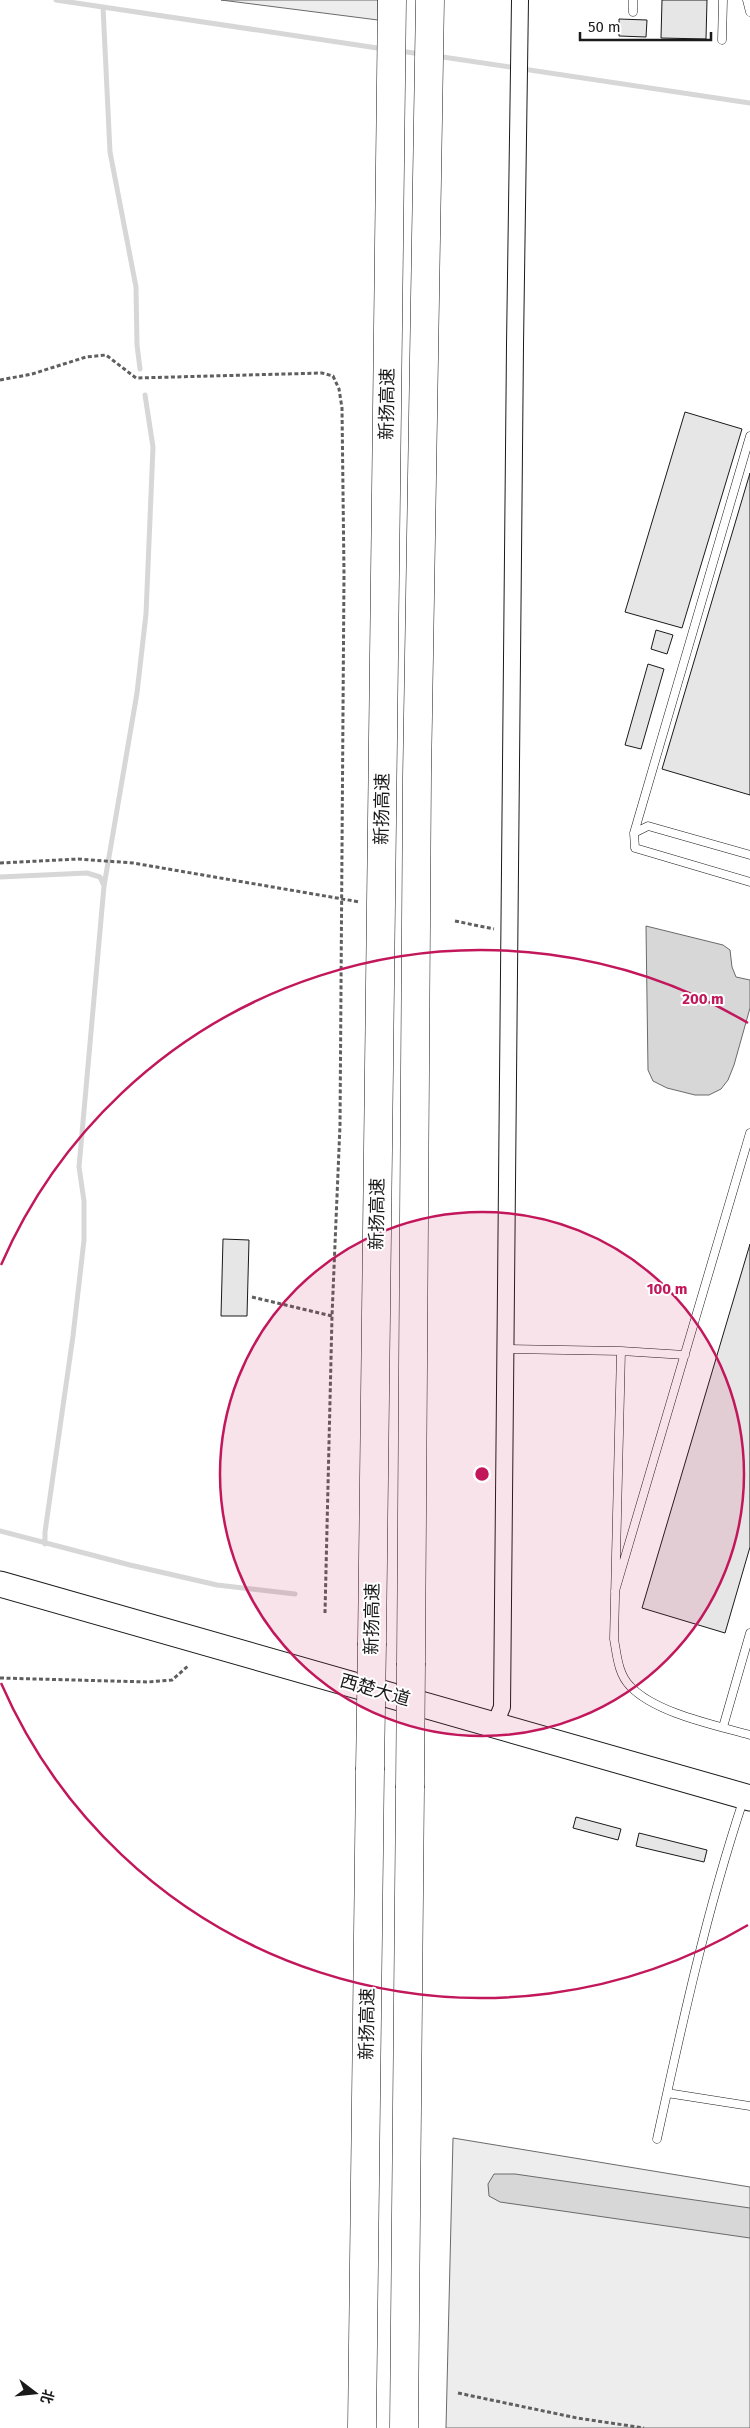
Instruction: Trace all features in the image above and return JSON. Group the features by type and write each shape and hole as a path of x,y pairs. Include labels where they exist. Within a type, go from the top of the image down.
{"highway":[{"name":"新扬高速","path":"362,2428 392,0"},
{"name":"新扬高速","path":"404,2428 417,776 430,0"}],"main road":[{"name":"西楚大道","path":"0,1584 747,1797"}],"street":[{"path":"495,1724 502,1706 520,0"}],"lane":[{"path":"633,0 633,12"},
{"path":"722,40 723,0"},
{"path":"747,0 750,12"},
{"path":"750,436 634,833 635,848 750,882"},
{"path":"634,833 648,826 750,855"},
{"path":"616,1592 750,1132"},
{"path":"506,1349 621,1351 685,1355"},
{"path":"621,1351 614,1639 618,1665 629,1686 656,1705 687,1717 750,1735"},
{"path":"723,1727 750,1633"},
{"path":"657,2139 699,1947 722,1863 747,1797"},
{"path":"667,2093 750,2106"}],"path":[{"path":"0,380 32,374 86,357 106,355 136,378 322,373 333,376 339,389 342,408 344,574 340,1125 332,1316 325,1613"},
{"path":"0,863 78,859 133,863 363,903"},
{"path":"456,921 509,933"},
{"path":"252,1297 332,1316"},
{"path":"0,1678 148,1682 172,1680 188,1666"},
{"path":"458,2394 577,2418 644,2428"}],"shaded area":[{"path":"221,0 378,0 378,20"},
{"path":"646,926 723,945 730,950 732,967 736,977 750,980 750,1008 734,1065 728,1080 721,1089 709,1095 695,1095 667,1088 653,1081 648,1070"},
{"path":"453,2138 750,2187 750,2428 446,2428"},
{"path":"494,2174 515,2174 750,2208 750,2238 500,2202 489,2196 488,2184"}],"building":[{"path":"662,0 707,0 706,39 661,38"},
{"path":"619,19 647,20 646,37 619,36"},
{"path":"685,412 742,429 682,628 625,612"},
{"path":"750,473 750,795 662,769"},
{"path":"656,630 673,635 667,654 651,649"},
{"path":"648,664 664,669 641,749 625,745"},
{"path":"223,1239 249,1240 247,1316 221,1316"},
{"path":"750,1244 750,1547 725,1633 642,1608"},
{"path":"576,1817 621,1829 618,1840 573,1828"},
{"path":"639,1833 707,1850 704,1862 636,1846"}],"waterway":[{"path":"56,0 384,49"},
{"path":"103,7 110,152 136,287 137,345 140,369"},
{"path":"399,51 421,54"},
{"path":"436,56 750,103"},
{"path":"45,1544 45,1532 73,1336 84,1240 84,1201 79,1167 104,886 137,693 146,614 153,447 145,395"},
{"path":"0,877 87,873 100,877 104,886"},
{"path":"0,1531 130,1565 217,1585 295,1594"}]}
